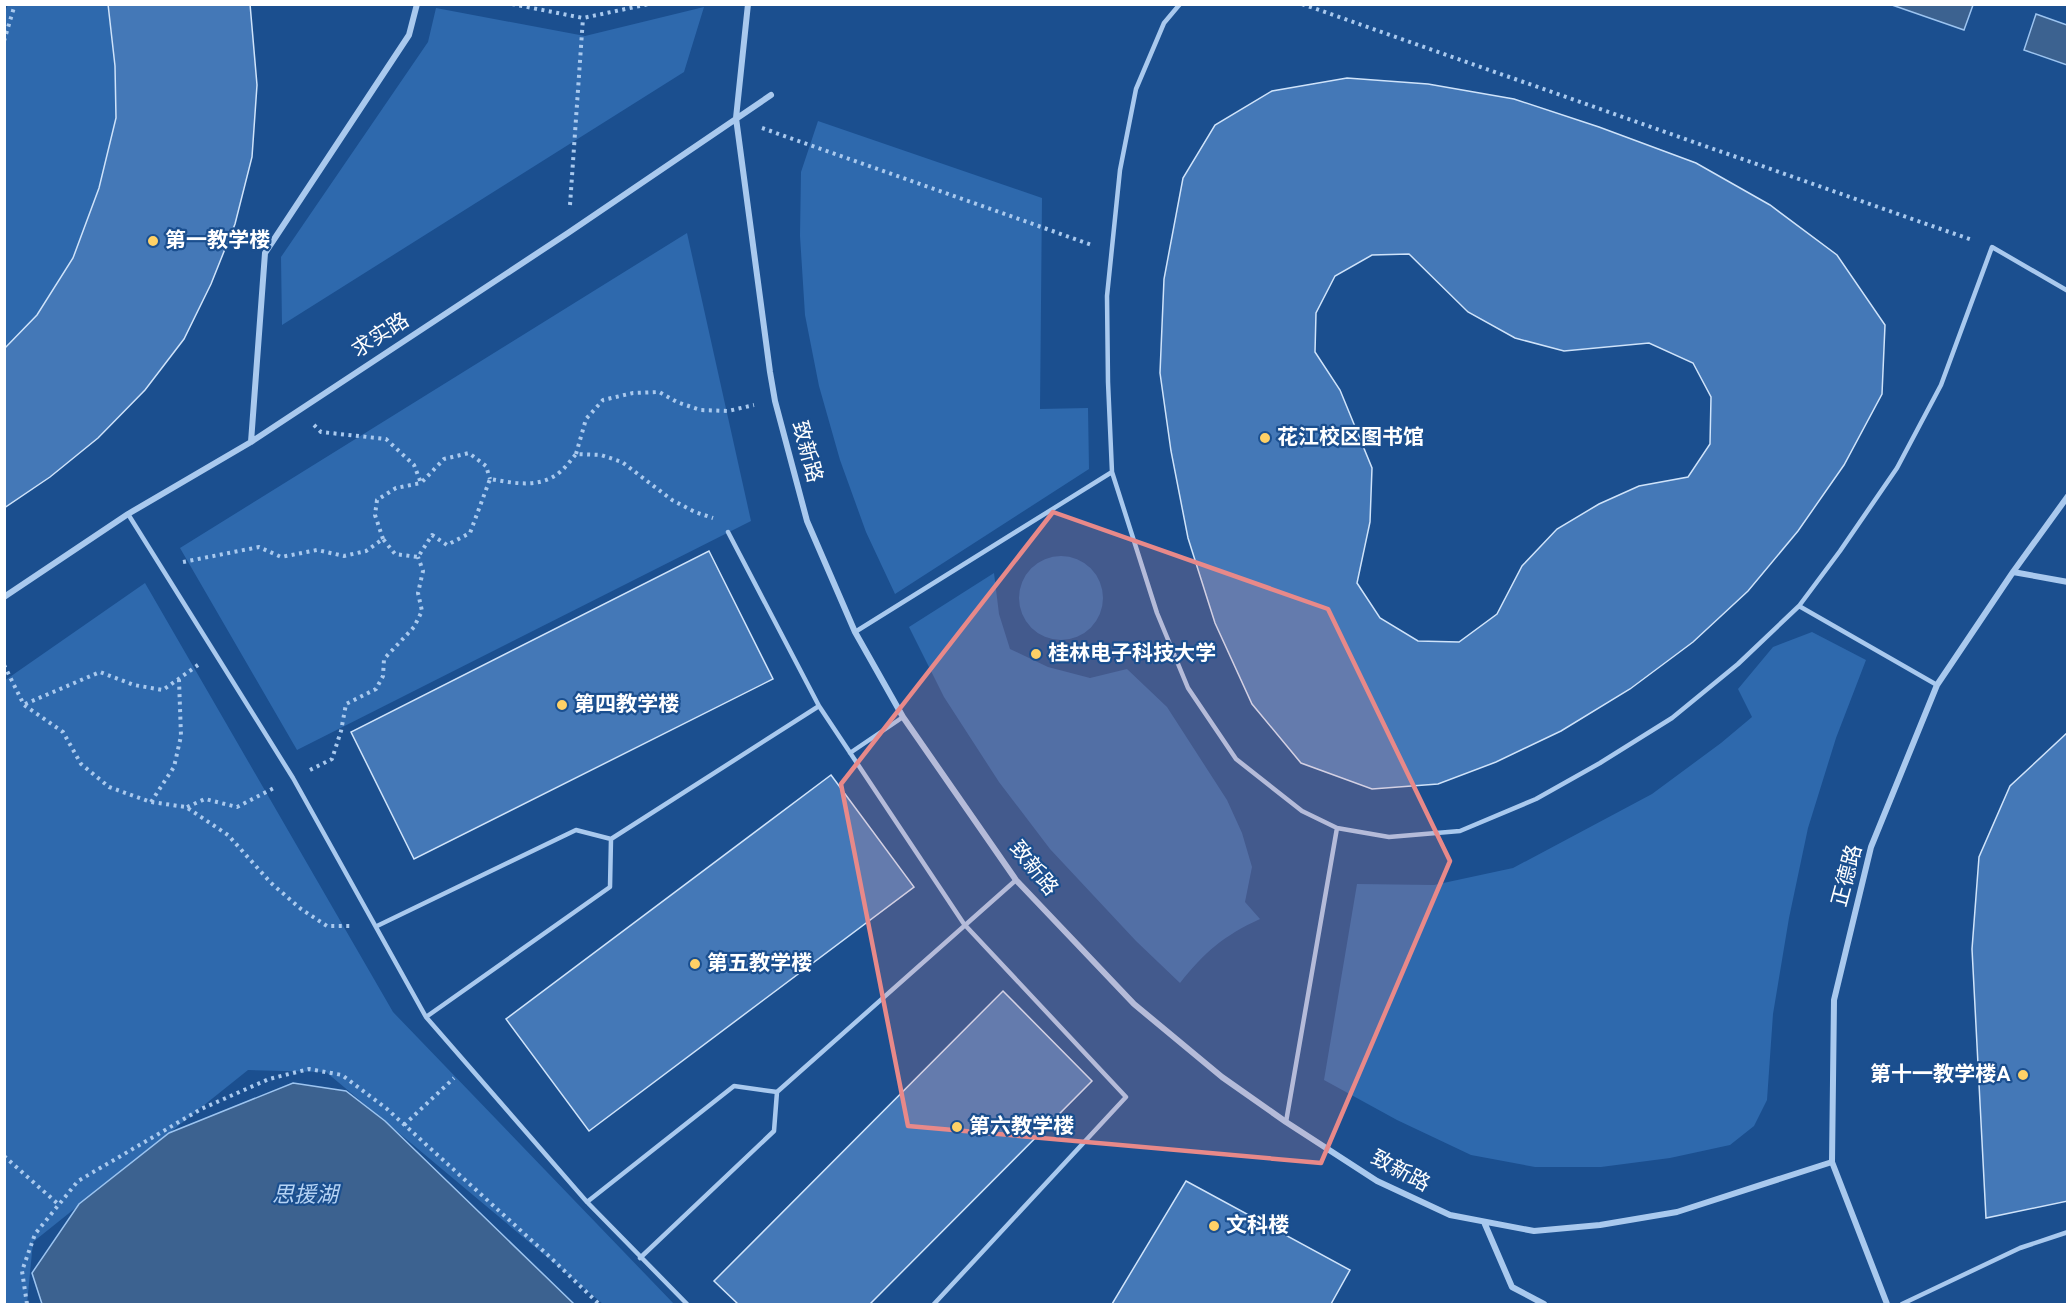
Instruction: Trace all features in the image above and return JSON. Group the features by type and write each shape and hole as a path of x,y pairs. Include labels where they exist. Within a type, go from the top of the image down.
{"street":[{"path":"251,442 265,253 409,35 417,4"},
{"name":"致新路","path":"748,4 736,118 775,401 807,521 855,632 903,717 1016,880 1134,1004 1222,1077 1377,1181 1450,1215 1534,1232 1600,1225 1677,1212 1832,1162"},
{"name":"求实路","path":"4,597 128,514 251,442 568,233 771,95"},
{"name":"正德路","path":"1887,1305 1832,1162 1834,1000 1871,847 1937,685 2067,496"},
{"path":"2013,572 2067,582"},
{"path":"1484,1222 1512,1287 1544,1305"}],"lane":[{"path":"1180,4 1164,23 1136,89 1120,170 1107,296 1112,472 1157,613 1188,688 1236,759 1302,811 1337,828 1389,837 1460,831 1536,799 1600,763 1672,718 1738,664 1799,606 1897,468 1941,385 1992,247 2067,291"},
{"path":"855,632 1112,472"},
{"path":"128,514 294,778 426,1017 587,1202 687,1305"},
{"path":"728,532 819,706 964,924 1126,1097 934,1305"},
{"path":"1799,606 1937,685"},
{"path":"376,926 576,830 611,839 819,706"},
{"path":"850,753 903,717"},
{"path":"1286,1122 1337,828"},
{"path":"426,1017 610,887 611,839"},
{"path":"640,1258 774,1131 777,1092 1016,880"},
{"path":"587,1202 734,1086 777,1092"},
{"path":"1902,1305 2020,1248 2067,1232"}],"path":[{"path":"4,41 15,4"},
{"path":"512,4 583,18 648,4"},
{"path":"1302,4 1992,247"},
{"path":"568,233 583,18"},
{"path":"736,118 1110,251"},
{"path":"490,479 524,484 544,480 559,473 576,454 586,419 603,400 633,393 659,392 677,402 700,410 728,411 775,401"},
{"path":"298,411 321,432 386,439 414,465 421,483"},
{"path":"469,453 486,466 490,479 470,533 447,544 432,535 418,557 395,554 383,539 375,515 377,500 396,488 421,483 444,459 469,453"},
{"path":"576,454 601,455 622,462 653,487 695,512 715,519 728,532"},
{"path":"159,566 259,547 281,556 317,550 344,556 366,551 383,539"},
{"path":"186,807 205,799 237,807 332,759 341,731 346,704 376,689 383,676 384,659 414,627 422,611 418,593 423,571 418,557"},
{"path":"24,705 100,672 134,685 163,690 214,653"},
{"path":"4,665 24,705 63,732 81,764 109,787 152,802 186,807 228,835 271,883 300,909 327,926 376,926"},
{"path":"152,802 174,767 181,736 178,680"},
{"path":"404,1125 467,1065"},
{"path":"27,1305 22,1271 35,1234 78,1180 201,1109 269,1079 309,1069 342,1075 387,1109 551,1258 599,1305"},
{"path":"4,1156 58,1204"}],"highlighted area":[{"path":"1053,512 1328,609 1450,861 1321,1163 908,1126 841,784"}],"shaded area":[{"path":"8,5 108,5 115,66 116,118 99,188 73,258 37,315 5,349 4,13"},
{"path":"704,7 684,72 282,325 281,257 428,42 436,8 585,36"},
{"path":"818,121 1042,198 1040,409 1088,408 1089,469 895,594 866,532 840,460 819,386 805,315 800,236 801,172"},
{"path":"687,233 751,521 297,750 180,548"},
{"path":"1061,556 1077,559 1091,568 1100,582 1103,598 1100,614 1091,628 1077,637 1061,640 1045,637 1031,628 1022,614 1019,598 1022,582 1031,568 1045,559"},
{"path":"994,573 999,614 1010,649 1048,667 1090,678 1127,669 1167,707 1227,800 1242,833 1252,867 1245,902 1260,919 1235,932 1216,946 1180,983 1136,941 1050,849 999,782 944,697 909,627"},
{"path":"145,583 393,1012 674,1304 603,1304 326,1072 248,1070 33,1242 27,1304 5,1304 4,681"},
{"path":"1812,632 1866,660 1836,738 1808,828 1789,918 1773,1014 1767,1100 1754,1126 1730,1145 1670,1158 1601,1167 1535,1167 1471,1155 1397,1120 1324,1080 1357,884 1434,885 1513,868 1652,794 1752,717 1738,689 1773,647"}],"water":[{"path":"1892,5 1973,5 1964,30"},
{"path":"2036,14 2067,25 2067,65 2024,50"},
{"name":"思援湖","path":"293,1083 346,1091 385,1121 574,1304 42,1304 32,1273 79,1204 169,1133"}],"building":[{"name":"第一教学楼","path":"108,4 250,4 257,85 252,157 235,224 211,284 184,339 145,390 98,438 50,477 4,508 4,349 37,315 73,258 99,188 116,118 115,66"},
{"name":"花江校区图书馆","path":"1347,78 1428,84 1514,99 1696,163 1770,205 1837,255 1885,325 1882,394 1844,465 1798,531 1748,591 1693,642 1630,689 1561,731 1496,762 1438,784 1372,789 1301,763 1252,704 1215,623 1188,538 1171,451 1160,373 1164,279 1183,178 1215,125 1272,91","holes":["1409,254 1468,312 1515,338 1564,351 1649,343 1693,363 1711,397 1710,444 1688,477 1639,486 1599,504 1557,529 1522,566 1497,614 1459,642 1418,641 1380,618 1357,583 1370,522 1372,468 1340,390 1315,352 1316,313 1335,276 1372,255"]},
{"name":"第四教学楼","path":"709,551 773,679 414,859 351,732"},
{"name":"第十一教学楼A","path":"2068,732 2068,1201 1986,1218 1972,949 1979,857 2010,786"},
{"name":"第五教学楼","path":"831,775 914,887 589,1131 506,1019"},
{"name":"第六教学楼","path":"1003,991 1092,1081 870,1304 738,1304 714,1281"},
{"name":"文科楼","path":"1186,1181 1350,1270 1331,1304 1112,1304"}],"place":[{"name":"第一教学楼","path":"153,241"},
{"name":"花江校区图书馆","path":"1265,438"},
{"name":"桂林电子科技大学","path":"1036,654"},
{"name":"第四教学楼","path":"562,705"},
{"name":"第五教学楼","path":"695,964"},
{"name":"第十一教学楼A","path":"2023,1075"},
{"name":"第六教学楼","path":"957,1127"},
{"name":"文科楼","path":"1214,1226"}]}
